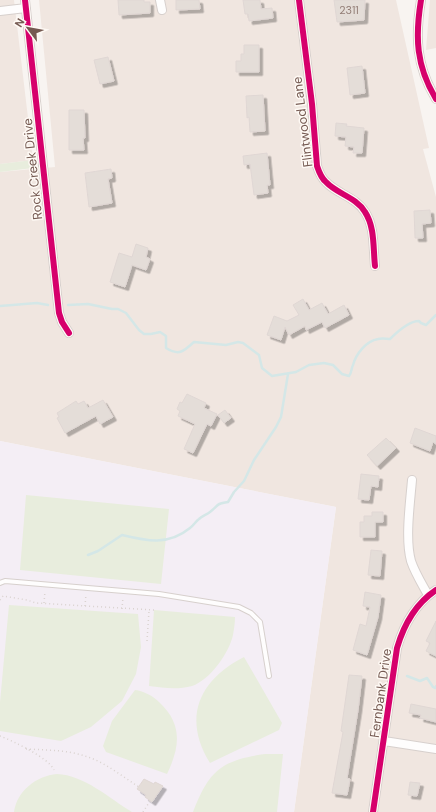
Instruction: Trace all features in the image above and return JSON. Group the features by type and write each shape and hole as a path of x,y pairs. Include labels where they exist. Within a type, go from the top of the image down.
{"street":[{"path":"160,0 162,10"},
{"name":"Flintwood Lane","path":"299,0 312,104 317,166 320,175 326,183 355,201 366,212 371,228 375,266"},
{"path":"421,0 418,20 418,50 421,66 436,99"},
{"name":"Rock Creek Drive","path":"0,11 25,4 59,313 62,322 69,333"},
{"path":"412,480 409,549 411,562 428,595"},
{"name":"Fernbank Drive","path":"373,812 397,648 401,634 411,614 428,595 436,590"},
{"path":"384,741 436,749"}],"lane":[{"path":"0,582 5,581 159,594 239,606 251,613 260,622 269,676"}],"path":[{"path":"44,603 45,590"},
{"path":"85,606 86,593"},
{"path":"0,600 3,596 44,603 149,611 154,610"},
{"path":"122,609 123,596"},
{"path":"147,641 149,611"},
{"path":"0,736 26,749 50,764 54,770"},
{"path":"26,749 64,752 89,757 108,767 139,787"},
{"path":"143,812 150,800"}],"shaded area":[{"path":"0,0 14,0 33,160 0,164"},
{"path":"39,0 396,0 429,148 423,149 436,197 436,812 294,812 336,507 0,441 0,172 55,167"},
{"path":"430,0 436,0 436,48 426,50"},
{"path":"0,441 336,507 294,812 0,812"}],"green space":[{"path":"33,160 33,168 0,172 0,164"},
{"path":"26,495 169,509 161,584 20,570"},
{"path":"9,605 138,614 141,647 136,674 122,701 91,727 61,741 0,731 0,702"},
{"path":"154,610 235,617 233,635 227,650 218,665 199,683 181,688 149,686"},
{"path":"244,657 282,723 279,730 210,763 197,731 197,716 200,702 206,689 216,677 228,666"},
{"path":"135,690 148,694 159,702 167,710 176,727 177,745 167,774 106,752 103,746 112,721"},
{"path":"265,754 283,754 277,812 193,812 205,786 218,770 237,760"},
{"path":"57,774 77,778 87,783 132,812 14,812 19,797 23,791 35,781 49,775"}],"building":[{"path":"118,0 144,0 144,2 150,2 150,13 119,15"},
{"path":"176,0 199,0 200,9 176,10"},
{"path":"243,0 260,0 261,9 272,8 273,18 249,21 248,14 245,14"},
{"path":"334,0 365,0 364,20 337,22"},
{"path":"244,45 259,45 259,72 236,72 236,61 241,61 241,54 244,54"},
{"path":"108,57 114,81 100,84 94,60"},
{"path":"362,66 365,93 350,95 347,68"},
{"path":"263,95 265,131 250,132 249,117 247,118 246,96"},
{"path":"69,110 84,110 84,150 69,150"},
{"path":"336,123 364,128 362,153 353,153 354,147 345,146 346,137 335,136"},
{"path":"267,153 270,185 267,185 268,193 254,195 250,164 244,165 243,156"},
{"path":"111,169 112,178 108,179 112,203 89,207 85,173"},
{"path":"430,210 431,223 422,224 423,238 415,238 414,211"},
{"path":"136,244 148,248 146,257 150,259 146,270 132,265 125,287 110,282 119,253 132,257"},
{"path":"303,299 309,310 322,303 328,314 344,305 349,315 325,328 322,322 306,330 305,326 289,335 285,327 281,340 267,335 274,316 287,321 299,315 293,305"},
{"path":"187,394 206,403 204,408 217,414 211,426 207,424 193,453 184,449 195,424 178,416 180,411 177,409 180,402 182,403"},
{"path":"103,400 113,417 100,424 96,416 65,433 57,418 59,417 57,413 76,401 78,404 84,401 88,408"},
{"path":"225,410 231,418 224,423 218,415"},
{"path":"415,428 436,436 436,444 433,442 430,451 410,443"},
{"path":"386,438 396,448 377,466 367,455"},
{"path":"361,474 379,476 378,487 371,486 369,500 358,499"},
{"path":"372,512 383,512 383,522 375,522 375,537 360,537 360,522 364,522 364,516 372,516"},
{"path":"371,550 382,551 380,576 368,575"},
{"path":"365,592 381,595 378,617 367,655 353,650 360,624 366,626 370,607 363,606"},
{"path":"436,621 436,656 426,651 430,643 426,641"},
{"path":"349,675 362,676 347,778 350,779 347,795 332,793 343,732 341,731"},
{"path":"411,704 436,709 436,722 420,718 421,715 409,713"},
{"path":"144,779 154,784 155,782 163,786 152,802 145,797 146,795 137,789"},
{"path":"410,782 420,783 417,796 408,795"}],"waterway":[{"path":"0,306 37,303 48,305"},
{"path":"68,305 88,304 118,309 126,313 144,334 160,332 166,336 166,348 174,352 181,352 194,342 226,345 238,342 243,343 259,355 262,368 272,376 296,372 309,365 324,363 333,365 342,374 349,376 356,357 369,342 380,339 390,339 403,327 415,321 419,321 426,325 436,315"},
{"path":"88,555 98,551 122,535 149,540 165,540 174,538 182,534 218,505 228,502 234,492 244,481 254,460 281,417 288,374"},
{"path":"407,676 420,681 427,678 433,687 435,688 436,686"}],"cycle path":[{"path":"25,0 59,313 62,322 69,333"},
{"path":"299,0 312,104 317,166 320,175 330,186 352,199 365,212 372,231 375,266"},
{"path":"421,0 418,26 419,51 424,75 436,99"},
{"path":"373,812 397,648 411,615 416,608 436,590"}]}
